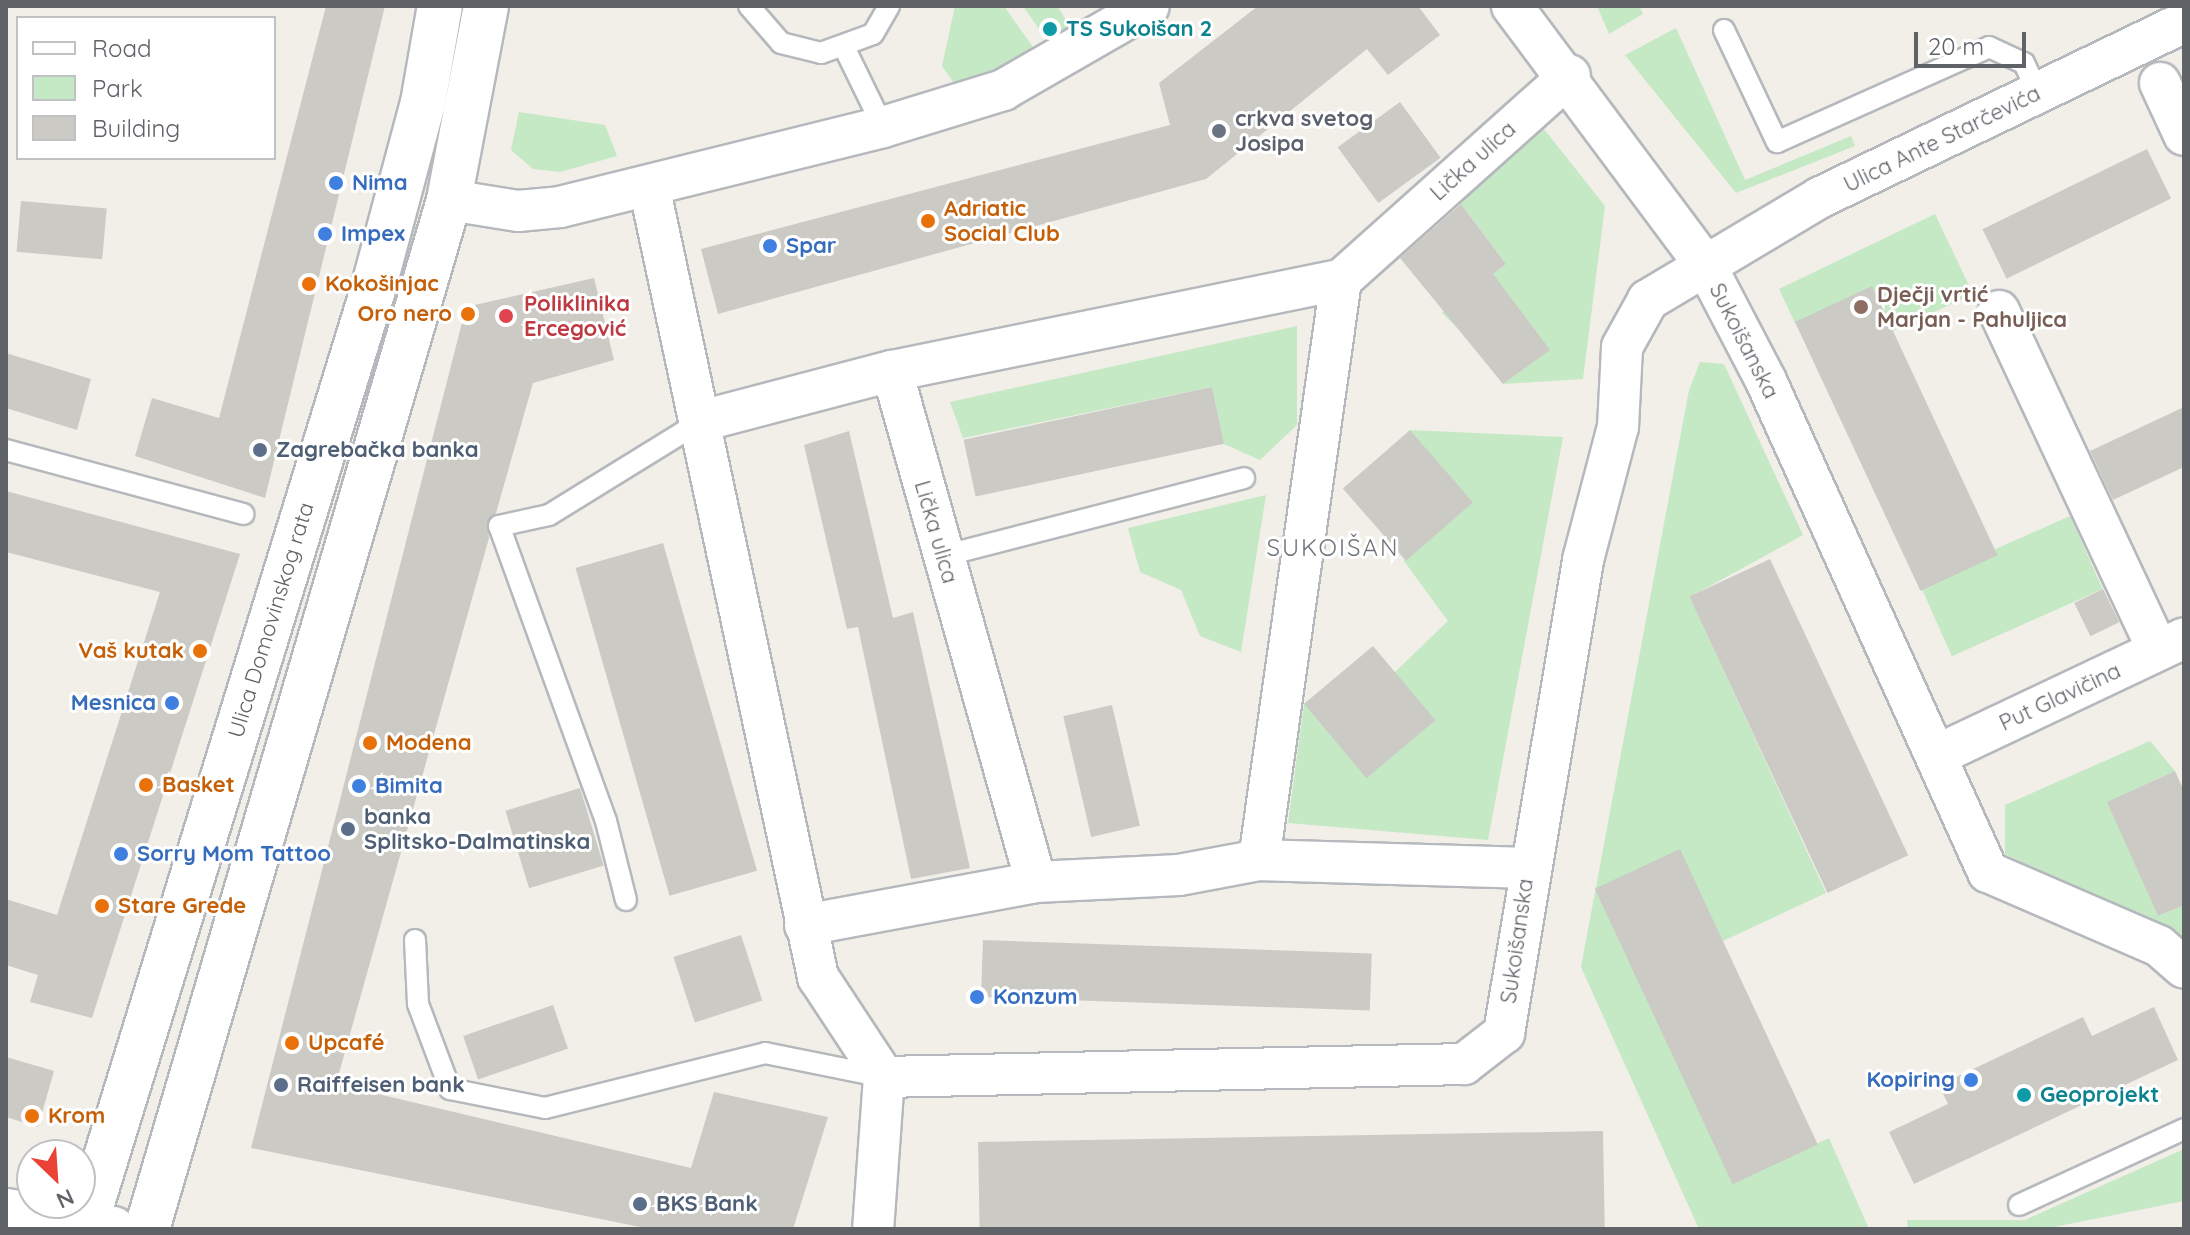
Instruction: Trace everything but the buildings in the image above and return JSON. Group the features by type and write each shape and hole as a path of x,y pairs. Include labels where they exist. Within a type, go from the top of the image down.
{"street":[{"name":"Ulica Domovinskog rata","path":"95,1228 372,293 423,103 440,6"},
{"path":"147,1229 449,200 486,6"},
{"path":"449,200 518,211 649,186 883,127 1003,90 1149,6"},
{"name":"Sukoišanska","path":"1512,6 1570,75 1706,266 1937,755 1988,872 2159,946 2184,968"},
{"name":"Ulica Ante Starčevića","path":"1706,266 1819,198 2184,22"},
{"name":"Lička ulica","path":"1341,280 1570,75"},
{"path":"2160,83 2184,135"},
{"path":"649,186 818,977 884,1077 873,1229"},
{"name":"Sukoišanska","path":"884,1077 1464,1064 1504,1033 1527,868 1583,560 1618,427 1622,347 1648,300 1706,266"},
{"path":"701,421 892,371 1341,280 1259,860"},
{"path":"1999,311 2171,644"},
{"name":"Lička ulica","path":"892,371 1036,882"},
{"name":"Put Glavičina","path":"1937,755 2171,644"},
{"path":"805,925 1036,882 1179,875 1259,860 1527,868"},
{"path":"6,1211 95,1228"}],"lane":[{"path":"749,6 793,49 845,49 873,34 889,6"},
{"path":"1724,30 1777,142 1989,47 2024,63 2038,93"},
{"path":"845,49 883,127"},
{"path":"626,900 606,821 499,526 549,515 701,421"},
{"path":"6,450 244,514"},
{"path":"943,556 1244,478"},
{"path":"415,940 418,1004 450,1089 545,1108 765,1053 884,1077"},
{"path":"2019,1205 2184,1129"}],"green space":[{"path":"955,6 1004,6 1037,53 956,86 942,66"},
{"path":"1023,6 1057,6 1072,29 1051,46"},
{"path":"1597,6 1639,6 1643,14 1609,34"},
{"path":"1676,28 1745,180 1851,136 1855,146 1736,193 1625,55"},
{"path":"519,112 605,125 617,156 560,172 533,169 511,150"},
{"path":"1540,124 1605,206 1583,379 1503,384 1549,350 1473,343 1442,313 1506,264 1459,201"},
{"path":"1935,214 1973,294 1893,331 1872,287 1795,323 1779,289"},
{"path":"1297,326 1297,425 1260,460 1224,444 1212,387 963,438 950,402"},
{"path":"1700,362 1724,364 1803,535 1690,597 1826,893 1723,941 1596,889 1733,1183 1829,1138 1869,1229 1699,1229 1581,967 1689,390"},
{"path":"1410,430 1563,437 1488,840 1288,823 1304,704 1395,672 1448,621 1404,561 1472,503"},
{"path":"1266,495 1241,652 1200,636 1181,590 1140,572 1128,528"},
{"path":"2070,516 2103,589 1952,656 1919,583"},
{"path":"2150,741 2175,771 2108,802 2158,916 2184,905 2184,942 2005,854 2005,805"},
{"path":"2184,1149 2184,1201 2044,1229 1908,1229 1907,1220 2025,1220"}],"place":[{"name":"TS Sukoišan 2","path":"1050,29"},
{"name":"crkva svetog Josipa","path":"1219,131"},
{"name":"Nima","path":"336,183"},
{"name":"Adriatic Social Club","path":"928,221"},
{"name":"Impex","path":"325,234"},
{"name":"Spar","path":"770,246"},
{"name":"Kokošinjac","path":"309,284"},
{"name":"Dječji vrtić Marjan - Pahuljica","path":"1861,307"},
{"name":"Oro nero","path":"468,314"},
{"name":"Poliklinika Ercegović","path":"506,316"},
{"name":"Zagrebačka banka","path":"260,450"},
{"name":"Vaš kutak","path":"200,651"},
{"name":"Mesnica","path":"172,703"},
{"name":"Modena","path":"370,743"},
{"name":"Basket","path":"146,785"},
{"name":"Bimita","path":"359,786"},
{"name":"banka Splitsko-Dalmatinska","path":"348,829"},
{"name":"Sorry Mom Tattoo","path":"121,854"},
{"name":"Stare Grede","path":"102,906"},
{"name":"Konzum","path":"977,997"},
{"name":"Upcafé","path":"292,1043"},
{"name":"Kopiring","path":"1971,1080"},
{"name":"Raiffeisen bank","path":"281,1085"},
{"name":"Geoprojekt","path":"2024,1095"},
{"name":"Krom","path":"32,1116"},
{"name":"BKS Bank","path":"640,1204"}],"district":[{"name":"SUKOIŠAN","path":"1333,548"}]}
